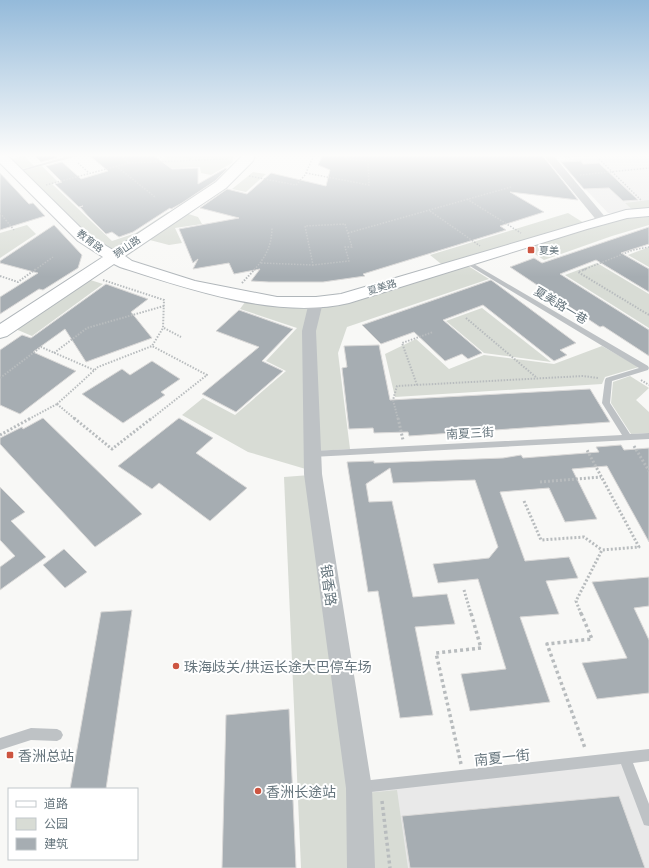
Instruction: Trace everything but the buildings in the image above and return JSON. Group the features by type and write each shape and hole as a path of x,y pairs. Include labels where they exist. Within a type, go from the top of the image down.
{"street":[{"name":"教育路","path":"40,196 83,238 112,257"},
{"name":"狮山路","path":"0,332 205,196"},
{"path":"581,196 602,220"},
{"name":"夏美路","path":"112,257 126,264 192,285 277,302 316,302 344,299 602,220 647,208"},
{"name":"银香路","path":"316,302 309,331 313,474 359,788 361,868"}],"lane":[{"name":"夏美路一巷","path":"466,262 645,368 609,380 606,403 628,437"},
{"name":"南夏三街","path":"312,454 649,436"},
{"path":"0,744 31,734 57,735"},
{"name":"南夏一街","path":"359,788 649,755"},
{"path":"625,758 649,820"}],"path":[{"path":"348,233 480,196"},
{"path":"635,196 647,208"},
{"path":"467,199 533,241"},
{"path":"429,210 492,254"},
{"path":"0,213 14,230"},
{"path":"261,263 313,265 349,261 345,247 352,247 345,224 306,226 313,265"},
{"path":"232,293 261,263 272,244 272,226"},
{"path":"649,247 633,250 578,272 649,315"},
{"path":"0,276 18,282 53,257"},
{"path":"0,435 56,404 98,367 152,346 163,328 164,300 86,274"},
{"path":"0,281 5,278"},
{"path":"54,353 87,328 164,306"},
{"path":"466,318 538,378"},
{"path":"163,328 181,337"},
{"path":"417,385 402,343 433,332"},
{"path":"56,404 112,449 206,375 152,346"},
{"path":"0,378 40,347 94,370"},
{"path":"405,449 394,400 397,386 583,376 602,378"},
{"path":"628,437 649,471"},
{"path":"524,501 541,540 584,537 602,550 639,547 582,440"},
{"path":"540,482 601,477"},
{"path":"590,762 547,644 592,639 576,601 602,550"},
{"path":"464,590 481,648 436,653 464,776"},
{"path":"380,785 390,868"}],"shaded area":[{"path":"591,196 649,196 649,211 626,214 608,213"},
{"path":"625,760 649,823 649,868 363,868 361,789"}],"green space":[{"path":"42,196 64,196 112,241 136,233 168,212 173,214 112,255 86,238"},
{"path":"649,200 649,210 635,212 625,203"},
{"path":"182,212 198,217 202,224 175,228 182,243 169,245 142,238"},
{"path":"568,213 584,223 445,267 430,255"},
{"path":"649,215 649,225 612,236 544,260 523,246 629,217"},
{"path":"27,225 36,234 0,258 0,233"},
{"path":"649,247 649,267 628,255"},
{"path":"597,263 649,294 649,328 565,275"},
{"path":"465,264 489,279 347,327 338,353 350,449 316,451 312,333 319,303"},
{"path":"84,278 103,284 32,336 13,328"},
{"path":"248,298 312,304 309,470 248,452 182,415 203,398 235,415 286,371 266,361 297,328 240,309"},
{"path":"482,308 551,362 484,353 446,321"},
{"path":"416,339 449,369 484,355 554,364 602,346 639,367 605,377 602,384 395,397 385,354"},
{"path":"630,376 649,388 636,400 649,412 649,433 631,434 611,403 613,382"},
{"path":"310,475 353,787 354,868 301,868 284,477"},
{"path":"397,790 408,868 368,868 366,793"}],"place":[{"name":"夏美","path":"531,250"},
{"name":"珠海歧关/拱运长途大巴停车场","path":"176,666"},
{"name":"香洲总站","path":"10,755"},
{"name":"香洲长途站","path":"258,791"}]}
